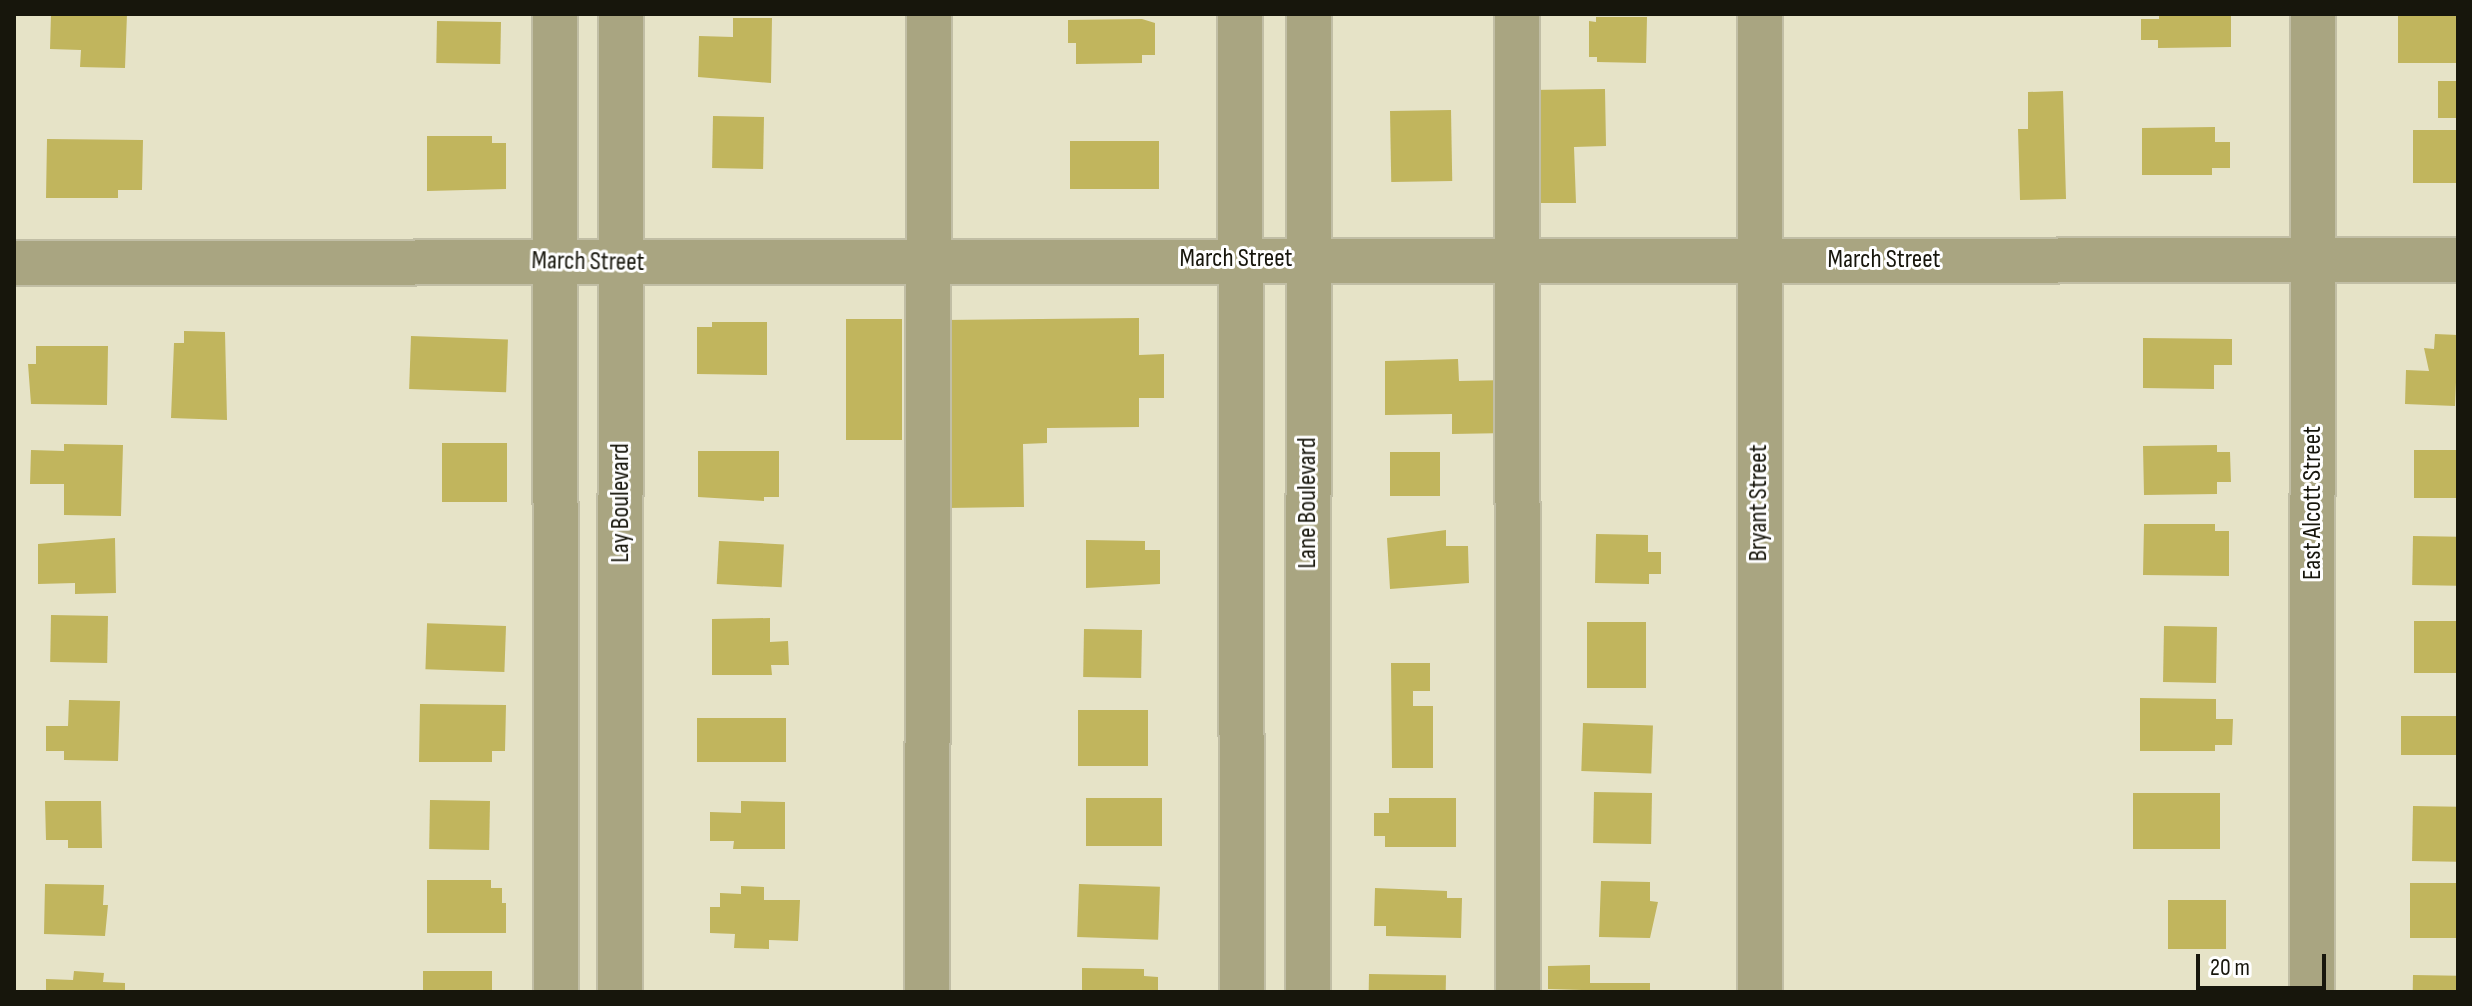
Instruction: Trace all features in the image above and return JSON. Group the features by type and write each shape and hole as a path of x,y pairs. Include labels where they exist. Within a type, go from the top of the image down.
{"street":[{"path":"555,14 556,992"},
{"name":"Lay Boulevard","path":"620,992 621,14"},
{"path":"927,992 929,14"},
{"path":"1240,14 1242,992"},
{"name":"Lane Boulevard","path":"1308,992 1309,14"},
{"path":"1517,14 1518,992"},
{"name":"Bryant Street","path":"1760,14 1760,992"},
{"name":"East Alcott Street","path":"2312,992 2313,14"},
{"name":"March Street","path":"14,263 1240,259 2458,260"},
{"path":"556,895 620,897"},
{"path":"1242,921 1308,921"}],"building":[{"path":"51,14 127,14 125,68 80,67 81,50 50,49"},
{"path":"2159,14 2231,14 2231,47 2158,48 2158,40 2141,40 2141,19 2159,19"},
{"path":"2398,14 2458,14 2458,63 2398,63"},
{"path":"1596,17 1647,17 1646,63 1597,62 1597,57 1589,57 1589,21 1596,22"},
{"path":"733,18 772,18 771,83 698,77 699,36 733,37"},
{"path":"1142,19 1155,23 1155,55 1142,55 1142,63 1076,64 1076,43 1068,43 1068,20"},
{"path":"437,21 501,22 500,64 436,63"},
{"path":"2438,81 2458,81 2458,118 2438,118"},
{"path":"1605,89 1606,146 1574,147 1576,203 1531,203 1529,90"},
{"path":"2063,91 2066,199 2020,200 2018,129 2028,129 2028,92"},
{"path":"1451,110 1452,181 1391,182 1390,111"},
{"path":"713,116 764,117 763,169 712,168"},
{"path":"2215,127 2215,142 2230,142 2230,168 2212,168 2212,175 2142,175 2142,128"},
{"path":"2413,130 2458,130 2458,183 2413,183"},
{"path":"427,136 492,136 492,143 506,143 506,189 427,191"},
{"path":"47,139 143,140 142,190 118,190 118,198 46,198"},
{"path":"1070,141 1159,141 1159,189 1070,189"},
{"path":"1139,318 1139,355 1164,354 1164,398 1139,398 1139,427 1047,428 1047,443 1023,444 1024,507 945,508 943,320"},
{"path":"846,319 902,319 902,440 846,440"},
{"path":"712,322 767,322 767,375 697,374 697,327 712,327"},
{"path":"184,331 225,332 227,420 171,418 174,343 184,343"},
{"path":"2435,334 2458,335 2455,406 2405,404 2406,370 2429,371 2424,348 2434,349"},
{"path":"411,336 508,339 506,392 409,389"},
{"path":"2143,338 2232,339 2232,365 2214,365 2214,389 2143,388"},
{"path":"36,346 108,346 107,405 31,404 28,364 36,364"},
{"path":"1458,359 1459,381 1508,380 1508,433 1452,434 1452,414 1385,415 1385,361"},
{"path":"442,443 507,443 507,502 442,502"},
{"path":"64,444 123,445 121,516 64,515 64,484 30,484 31,450 64,451"},
{"path":"2217,445 2217,452 2230,452 2231,482 2217,482 2217,494 2144,495 2143,446"},
{"path":"2414,450 2458,450 2458,498 2414,498"},
{"path":"698,451 779,451 779,497 764,497 764,501 698,497"},
{"path":"1390,452 1440,452 1440,496 1390,496"},
{"path":"2144,524 2215,524 2215,531 2229,531 2229,576 2143,575"},
{"path":"1446,530 1446,546 1468,546 1469,583 1390,589 1387,538"},
{"path":"1596,534 1648,535 1648,552 1661,552 1661,574 1649,574 1649,584 1595,583"},
{"path":"2413,536 2458,537 2457,586 2412,585"},
{"path":"115,538 116,593 75,594 75,583 38,584 38,544"},
{"path":"1086,540 1145,541 1145,550 1160,550 1160,584 1086,588"},
{"path":"719,541 784,544 782,587 717,584"},
{"path":"51,615 108,616 107,663 50,662"},
{"path":"770,618 770,642 788,641 789,665 771,665 772,675 712,675 712,619"},
{"path":"2414,621 2458,621 2458,673 2414,673"},
{"path":"1587,622 1646,622 1646,688 1587,688"},
{"path":"427,623 506,626 504,672 425,669"},
{"path":"2164,626 2217,627 2216,683 2163,682"},
{"path":"1084,629 1142,630 1141,678 1083,677"},
{"path":"1391,663 1430,663 1430,691 1413,691 1413,706 1433,706 1433,768 1392,768"},
{"path":"2140,698 2216,699 2216,719 2233,719 2232,745 2215,745 2215,751 2140,751"},
{"path":"69,700 120,701 118,761 64,760 64,751 46,751 46,726 68,726"},
{"path":"420,704 506,705 505,751 492,751 492,762 419,762"},
{"path":"1078,710 1148,710 1148,766 1078,766"},
{"path":"2401,716 2458,716 2458,755 2401,755"},
{"path":"697,718 786,718 786,762 697,762"},
{"path":"1583,723 1653,725 1651,773 1581,771"},
{"path":"1594,792 1652,793 1651,844 1593,843"},
{"path":"2133,793 2220,793 2220,849 2133,849"},
{"path":"1086,798 1162,798 1162,846 1086,846"},
{"path":"1389,798 1456,798 1456,847 1385,847 1385,836 1374,836 1374,813 1389,813"},
{"path":"430,800 490,801 489,850 429,849"},
{"path":"45,801 101,801 102,848 68,848 68,840 46,840"},
{"path":"741,801 785,802 785,849 733,849 734,841 710,841 710,812 741,813"},
{"path":"2413,806 2458,807 2457,862 2412,861"},
{"path":"427,880 491,880 491,888 502,888 502,903 506,903 506,933 427,933"},
{"path":"1601,881 1650,882 1650,901 1658,902 1650,938 1599,937"},
{"path":"2410,883 2458,883 2458,938 2410,938"},
{"path":"45,884 104,885 103,905 108,905 105,936 44,934"},
{"path":"1079,884 1160,887 1158,940 1077,937"},
{"path":"741,886 764,887 764,900 800,900 798,941 769,940 769,949 734,948 735,934 710,933 710,907 720,907 720,893 741,894"},
{"path":"1375,888 1447,891 1447,898 1462,898 1461,938 1386,936 1386,926 1374,926"},
{"path":"2168,900 2226,900 2226,949 2168,949"},
{"path":"1590,965 1590,983 1650,983 1650,992 1548,989 1548,966"},
{"path":"1082,968 1144,969 1144,976 1158,977 1158,992 1082,992"},
{"path":"74,971 104,973 103,982 125,983 125,992 46,992 46,979 73,980"},
{"path":"423,971 492,971 492,992 423,992"},
{"path":"1369,974 1446,975 1446,992 1369,992"},
{"path":"2413,975 2458,976 2458,992 2413,992"}]}
